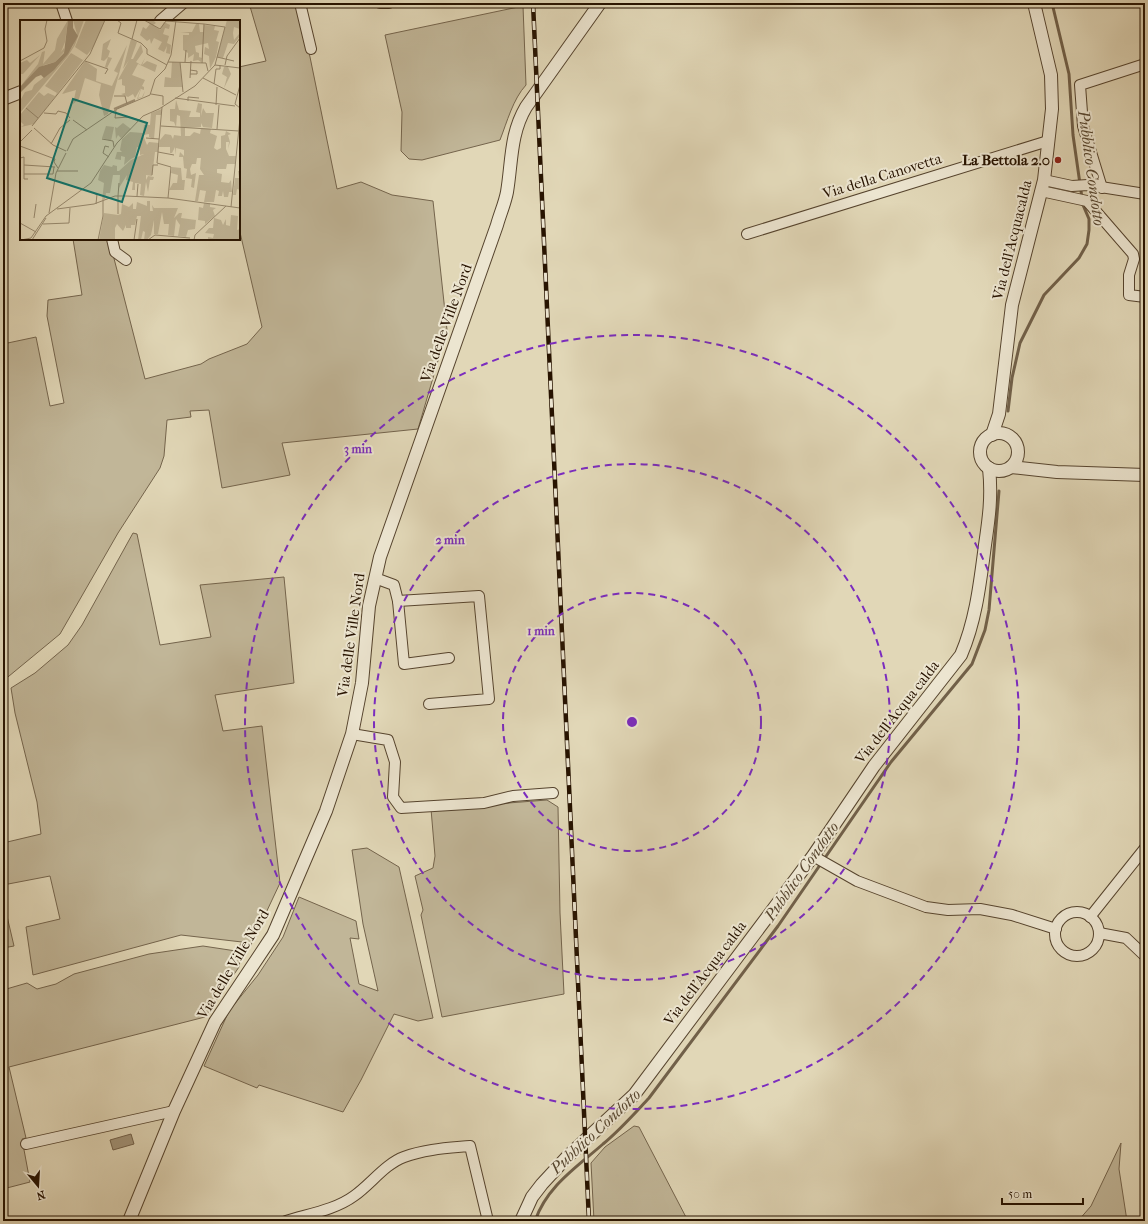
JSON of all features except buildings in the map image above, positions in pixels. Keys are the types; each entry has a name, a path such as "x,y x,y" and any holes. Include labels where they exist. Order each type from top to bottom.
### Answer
{"street":[{"path":"61,3 67,20"},
{"path":"162,20 182,3"},
{"path":"300,3 311,50"},
{"path":"380,3 389,3"},
{"name":"Via delle Ville Nord","path":"130,1221 174,1111 215,1022 273,935 326,811 352,734 362,683 369,606 380,557 507,194 513,138 517,122 600,3"},
{"name":"Via dell'Acquacalda","path":"992,434 999,414 1012,305 1042,185 1052,109 1051,74 1034,3"},
{"path":"1102,188 1083,126 1080,85 1145,64"},
{"path":"3,99 20,92"},
{"name":"Via della Canovetta","path":"747,234 1048,141"},
{"path":"1042,185 1088,185 1145,194"},
{"path":"1042,185 1082,200 1133,254 1134,259 1129,275 1129,295 1145,297"},
{"path":"112,240 115,252 126,260"},
{"path":"999,414 1009,436 1016,443 1018,452 1015,463 1009,468"},
{"path":"1009,436 1004,434 992,434 983,442 980,449 982,459 989,468 995,471 1009,468 1037,469 1057,472 1145,475"},
{"path":"1018,452 1037,469"},
{"name":"Via dell'Acqua calda","path":"522,1221 532,1197 542,1184 567,1157 634,1095 816,858 874,766 961,655 970,635 980,587 992,492 989,468"},
{"name":"Via dell'Acqua calda","path":"992,492 1009,468"},
{"path":"375,578 394,585 398,601 404,664 449,658"},
{"path":"398,601 479,596 489,699 429,704"},
{"path":"352,734 388,740 395,762 393,798 401,808 484,803 514,796 553,793"},
{"path":"1090,917 1145,848"},
{"path":"816,858 857,881 926,907 948,910 980,909 1012,915 1056,929"},
{"path":"1077,912 1090,917 1095,921 1099,934 1098,941 1089,953 1082,956 1074,956 1061,949 1055,936 1056,929 1064,917 1077,912"},
{"path":"1099,934 1126,938 1145,956"},
{"path":"26,1144 174,1111"},
{"path":"286,1221 343,1203 354,1196 396,1161 405,1156 426,1151 470,1146 488,1221"}],"shaded area":[{"path":"249,3 297,3 310,57 337,189 361,182 392,195 433,201 447,330 418,429 282,443 290,475 222,488 209,410 190,411 191,417 167,420 164,456 160,468 118,533 60,634 3,681 3,344 36,337 50,406 64,403 47,316 48,300 82,295 73,240 109,240 145,379 201,364 209,359 247,344 262,327 240,232 240,67 266,61"},
{"path":"523,6 526,85 517,97 500,140 422,160 409,159 401,151 402,112 385,35"},
{"path":"133,533 137,534 160,645 211,637 200,585 284,577 294,683 215,695 223,731 262,726 280,883 249,949 241,954 239,967 205,1017 9,1067 26,1138 22,1139 30,1182 3,1189 3,990 27,983 37,989 56,984 74,974 149,954 203,946 236,951 242,942 181,935 33,975 26,927 60,919 50,876 3,885 3,843 41,834 37,802 15,713 11,688 35,673 68,645 82,625"},
{"path":"547,800 558,807 560,913 564,994 442,1017 421,915 423,910 415,876 433,868 435,856 431,809"},
{"path":"367,848 399,867 433,1018 418,1021 394,1014 343,1112 259,1085 257,1088 204,1066 229,1011 258,975 283,937 299,897 356,921 359,939 350,938 359,984 378,991 363,924 352,850"},
{"path":"3,899 14,946 3,948"},
{"path":"634,1126 639,1127 688,1221 594,1221 591,1163 605,1147"},
{"path":"131,1134 134,1144 113,1150 110,1140"},
{"path":"1121,1143 1119,1169 1127,1221 1078,1221 1091,1206"}],"waterway":[{"name":"Pubblico Condotto","path":"1008,411 1012,378 1020,343 1044,295 1079,258 1087,244 1089,230 1089,219 1083,205 1073,135 1069,74 1052,3"},
{"name":"Pubblico Condotto","path":"535,1221 547,1197 555,1187 573,1169 627,1122 649,1098 778,926 891,762 972,664 985,630 989,610 999,491"}],"railway":[{"path":"533,3 589,1221"}],"place":[{"name":"La Bettola 2.0","path":"1058,160"}]}
